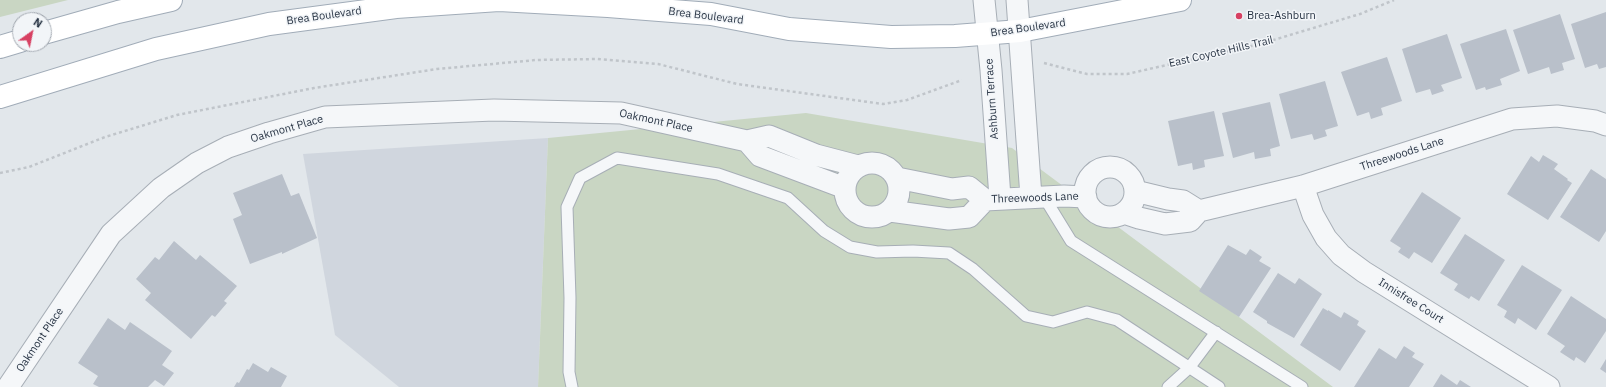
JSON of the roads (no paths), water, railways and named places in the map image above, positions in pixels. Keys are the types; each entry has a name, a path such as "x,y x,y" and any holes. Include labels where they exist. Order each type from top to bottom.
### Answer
{"main road":[{"path":"52,32 118,12 171,0"},
{"name":"Brea Boulevard","path":"0,97 156,49 269,24 396,7 499,0 608,6 711,14 789,29 891,37 955,36 1020,31 1180,0"},
{"path":"0,47 12,43"}],"street":[{"name":"Ashburn Terrace","path":"984,0 988,34 992,199"},
{"path":"1017,0 1038,197"},
{"name":"Oakmont Place","path":"8,387 111,234 161,188 197,163 228,147 325,117 502,110 621,113 747,141 769,136 816,155 858,166"},
{"name":"Threewoods Lane","path":"1124,213 1165,224 1190,221 1199,211 1303,186 1512,119 1557,116 1595,121 1606,125"},
{"path":"747,141 760,156 845,188"},
{"path":"867,163 880,164 892,171 897,178 899,196 896,204 890,211 882,216 864,216 856,212 850,206 846,197 845,188 847,180 858,166 867,163"},
{"path":"1106,168 1114,168 1126,173 1133,183 1135,191 1134,200 1131,207 1116,217 1100,215 1092,209 1086,197 1086,189 1092,175 1099,170 1106,168"},
{"path":"890,211 949,219 968,217 992,199 969,187 952,189 897,178"},
{"name":"Innisfree Court","path":"1303,186 1313,215 1319,226 1326,238 1341,255 1364,272 1549,387"},
{"path":"1135,191 1183,201 1199,211"},
{"name":"Threewoods Lane","path":"992,199 1064,196 1086,197"}],"lane":[{"path":"572,387 569,372 570,298 567,207 580,178 618,158 718,174 788,198 824,231 850,247 877,252 913,250 949,253 973,269 1026,316 1053,322 1088,312 1118,320 1219,387"},
{"path":"1038,197 1071,241 1302,387"},
{"path":"1168,387 1189,368 1216,332"}],"place":[{"name":"Brea-Ashburn","path":"1239,16"}]}
